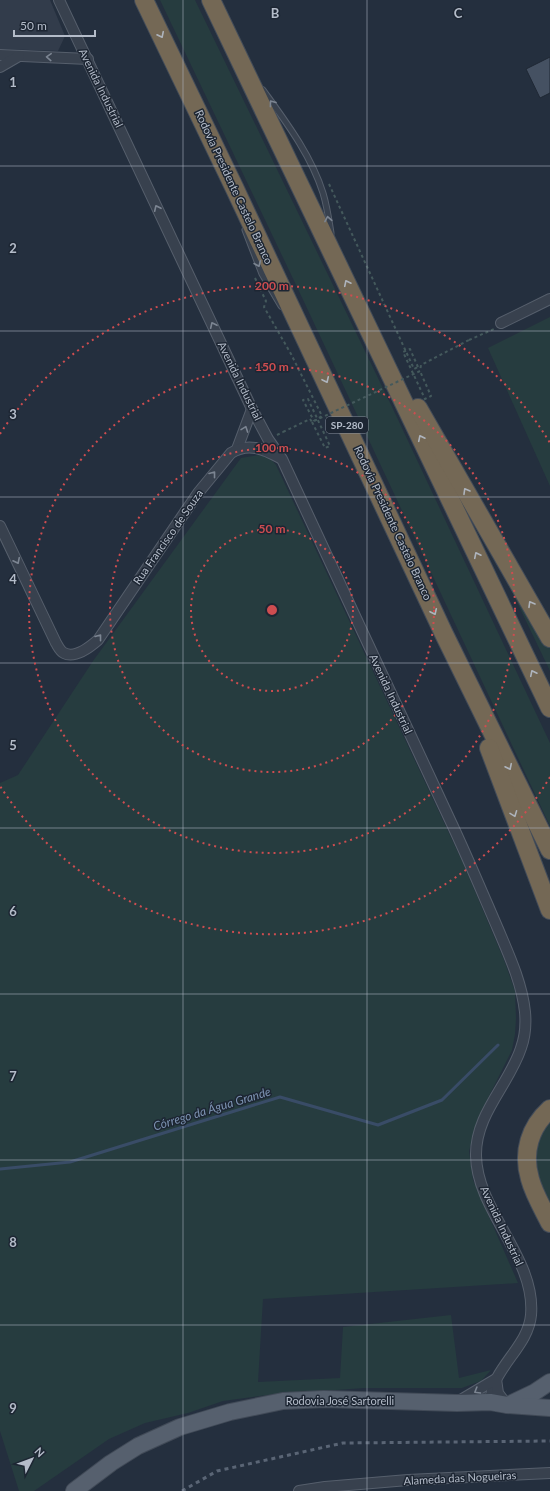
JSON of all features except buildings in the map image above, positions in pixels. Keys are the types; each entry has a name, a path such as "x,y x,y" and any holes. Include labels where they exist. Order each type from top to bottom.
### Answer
{"highway":[{"name":"Rodovia Presidente Castelo Branco","path":"144,0 234,186 444,634 550,850"},
{"path":"211,0 550,708"},
{"path":"361,312 435,435 550,638"},
{"path":"444,634 550,910"},
{"path":"550,1109 542,1116 534,1127 527,1157 530,1179 550,1223"},
{"path":"529,1146 545,1121 550,1117"}],"main road":[{"path":"507,1405 535,1392 550,1382"},
{"name":"Rodovia José Sartorelli","path":"74,1491 111,1463 138,1446 180,1427 230,1412 283,1401 324,1399 457,1403 490,1402 507,1405 550,1408"}],"street":[{"name":"Avenida Industrial","path":"60,0 252,409 268,439 282,459 469,862 510,958 522,992 525,1014 521,1048 479,1129 476,1142 476,1163 484,1191 519,1262 528,1284 531,1300 531,1317 528,1329 496,1379 490,1402"},
{"path":"0,55 88,60"},
{"path":"0,67 19,56"},
{"path":"501,323 550,299"},
{"path":"237,449 252,409"},
{"path":"237,449 244,447 258,448 282,459"},
{"name":"Rua Francisco de Souza","path":"0,526 61,651 66,654 82,652 98,640 198,493 223,461 237,449"},
{"path":"457,1403 496,1379 498,1393 507,1405"},
{"name":"Alameda das Nogueiras","path":"299,1491 325,1487 360,1487 408,1480 550,1474"}],"lane":[{"path":"234,186 241,216"},
{"path":"243,223 262,274 284,311"},
{"path":"291,322 317,362"}],"path":[{"path":"327,180 414,369 418,367 410,349 403,352 425,399 431,396 420,371 421,365 469,340 492,331 501,323"},
{"path":"262,274 254,278 266,301 264,307 291,354 322,416 313,422"},
{"path":"313,422 420,371"},
{"path":"283,432 310,419 313,422 325,448 330,446 308,399 303,400 313,422"}],"shaded area":[{"path":"0,0 50,0 65,36 58,51 0,49"}],"green space":[{"path":"160,0 195,0 393,409 550,743 550,826 298,289"},
{"path":"550,317 550,486 488,348"},
{"path":"259,455 270,458 276,465 463,863 504,960 515,991 516,1018 512,1050 478,1118 469,1151 473,1180 518,1283 263,1299 258,1382 340,1378 343,1327 451,1315 459,1378 491,1370 481,1381 462,1388 364,1388 268,1395 223,1401 188,1413 145,1423 109,1439 34,1491 19,1491 0,1431 0,783 18,775 93,661 241,458"},
{"path":"490,546 550,646 550,671"},
{"path":"550,1121 550,1213 536,1183 533,1163 535,1148"}],"waterway":[{"name":"Córrego da Água Grande","path":"0,1169 70,1162 280,1097 378,1125 442,1100 498,1045"}],"railway":[{"path":"182,1491 217,1471 343,1443 550,1441"}]}
